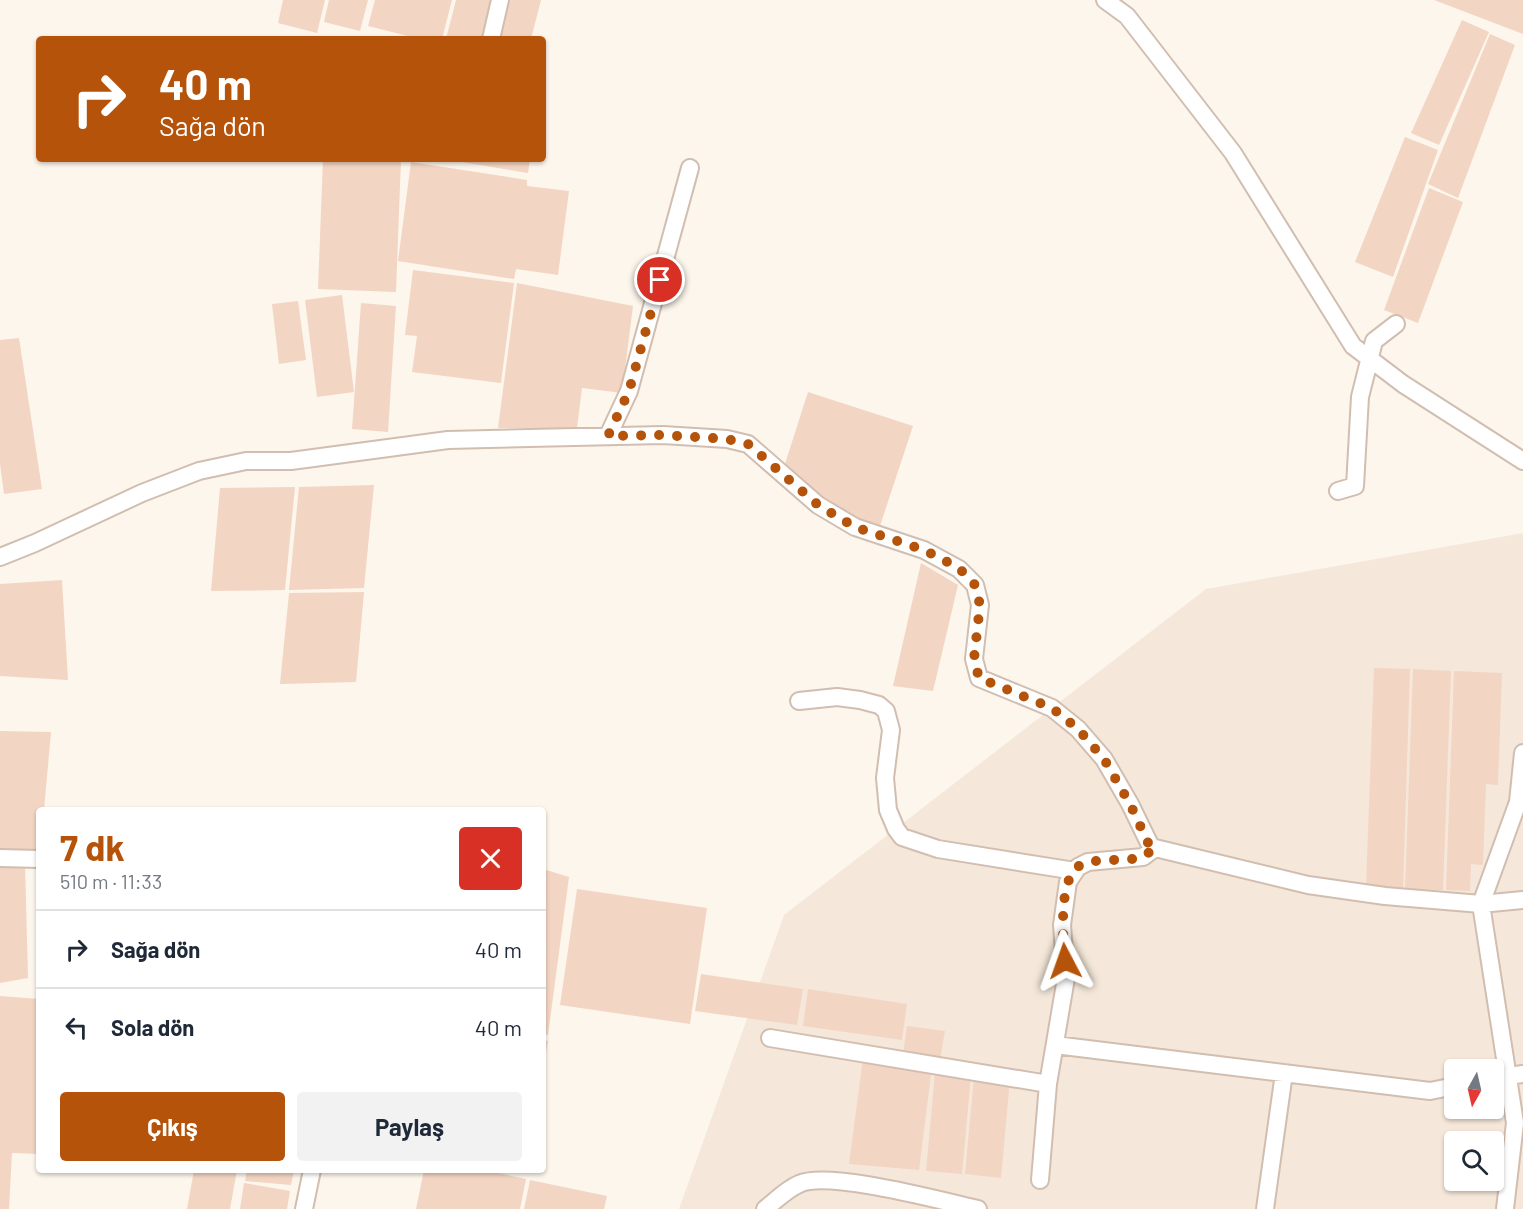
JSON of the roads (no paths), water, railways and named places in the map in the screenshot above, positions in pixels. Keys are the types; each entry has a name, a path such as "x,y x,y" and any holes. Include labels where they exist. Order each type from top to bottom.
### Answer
{"street":[{"path":"492,36 500,0"},
{"path":"1105,0 1127,16 1233,153 1353,346 1403,384 1523,461"},
{"path":"608,436 629,391 690,168"},
{"path":"1338,491 1355,486 1360,397 1374,341 1396,324"},
{"path":"0,557 142,493 199,471 246,461 291,461 448,440 663,435 727,439 748,444 818,505 855,527 924,550 959,568 975,585 980,605 974,659 979,678 1052,708 1078,729 1104,759 1130,804 1150,847 1308,885 1385,896 1481,904 1523,900"},
{"path":"799,701 837,697 879,705 886,711 891,730 885,778 888,810 902,837 938,849 1075,871"},
{"path":"1505,1209 1515,1123 1481,904 1518,802 1523,753"},
{"path":"1040,1180 1048,1084 1066,978 1062,925 1068,882 1078,867 1088,862 1143,857 1155,848"},
{"path":"0,858 36,860"},
{"path":"770,1038 1048,1084"},
{"path":"1055,1045 1430,1091 1444,1088"},
{"path":"1265,1209 1284,1073"},
{"path":"304,1209 311,1173"},
{"path":"765,1209 798,1184 823,1179 978,1209"}]}
